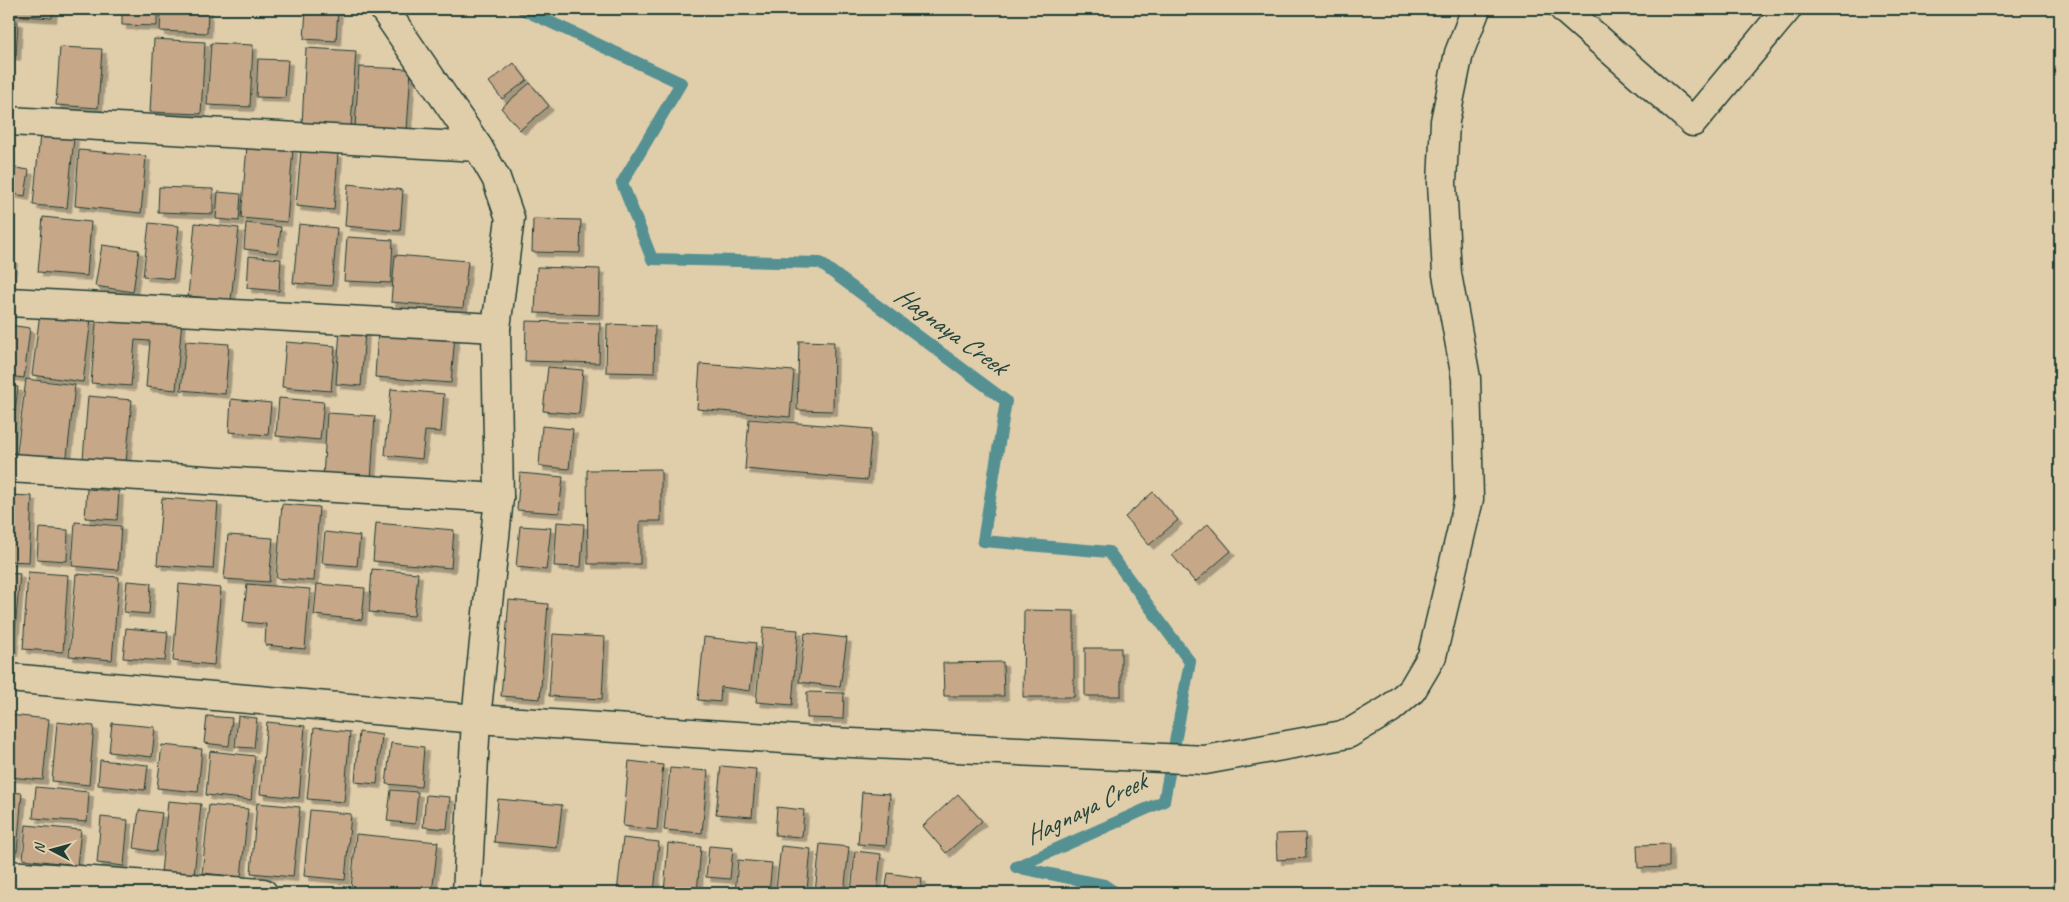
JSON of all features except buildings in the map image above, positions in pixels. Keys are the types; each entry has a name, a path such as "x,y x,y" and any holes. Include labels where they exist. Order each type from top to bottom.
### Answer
{"street":[{"path":"384,9 478,147 496,178 510,218 496,328 499,498 476,719 467,893"},
{"path":"9,678 476,719 831,742 1205,760 1348,734 1390,709 1412,690 1432,656 1469,499 1466,378 1447,274 1442,183 1445,121 1459,53 1476,9"},
{"path":"1564,9 1693,122 1787,9"},
{"path":"9,121 478,147"},
{"path":"9,302 496,328"},
{"path":"9,468 499,498"},
{"path":"9,875 264,893"}],"waterway":[{"name":"Hagnaya Creek","path":"522,9 681,83 622,183 652,259 820,263 1006,401 983,541 1109,552 1190,662 1164,801 1016,867 1104,885 1116,893"}]}
